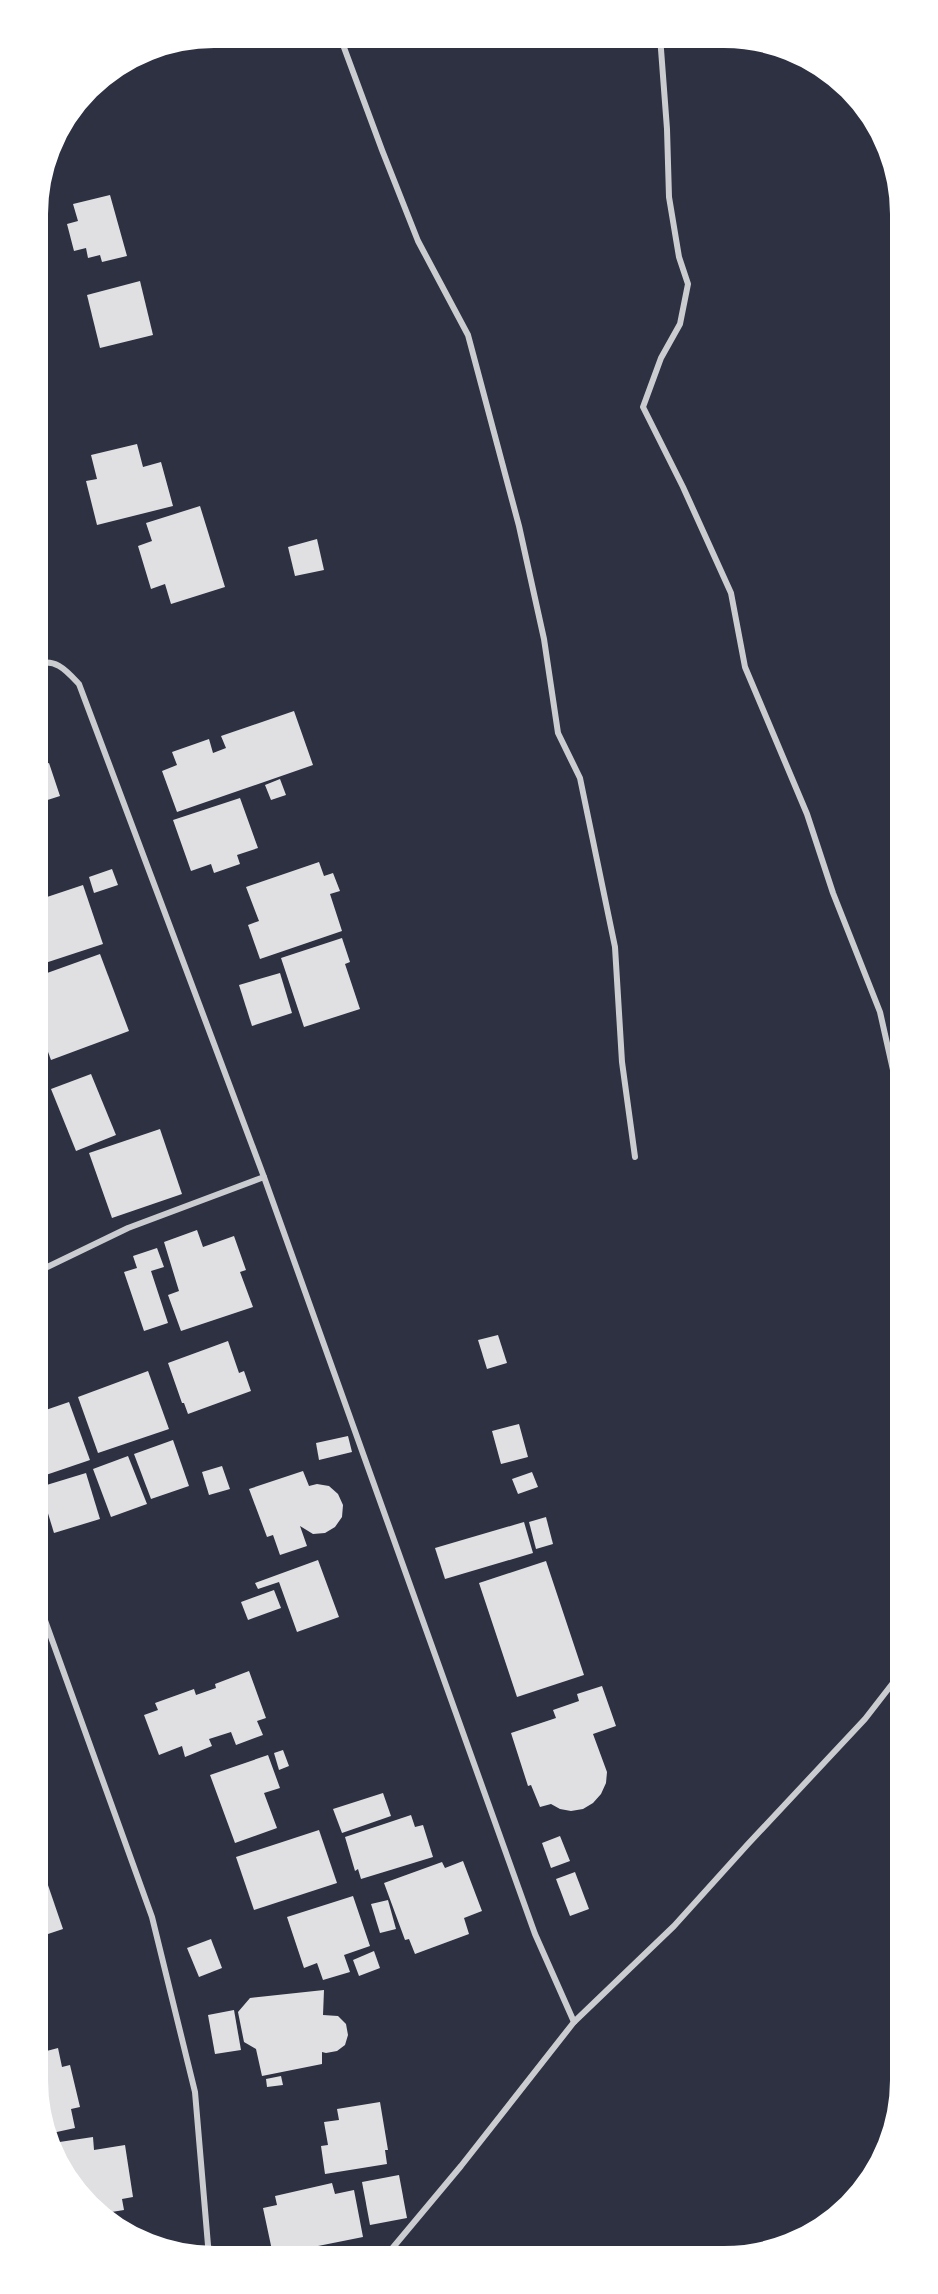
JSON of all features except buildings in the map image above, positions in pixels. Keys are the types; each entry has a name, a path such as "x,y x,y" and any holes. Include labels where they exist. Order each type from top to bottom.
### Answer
{"street":[{"path":"343,44 381,150 418,241 468,335 519,526 544,639 558,733 580,778 615,947 622,1062 635,1157"},
{"path":"661,44 669,197 679,257 688,284 680,324 661,358 643,406 731,593 745,667 807,814 833,892 880,1012 894,1074"},
{"path":"44,662 53,662 66,670 79,684 264,1177 535,1934 574,2022"},
{"path":"44,1269 128,1228 264,1177"},
{"path":"44,1618 152,1917 195,2092 208,2250"},
{"path":"391,2250 461,2166 574,2022 674,1926 865,1719 894,1682"}]}
